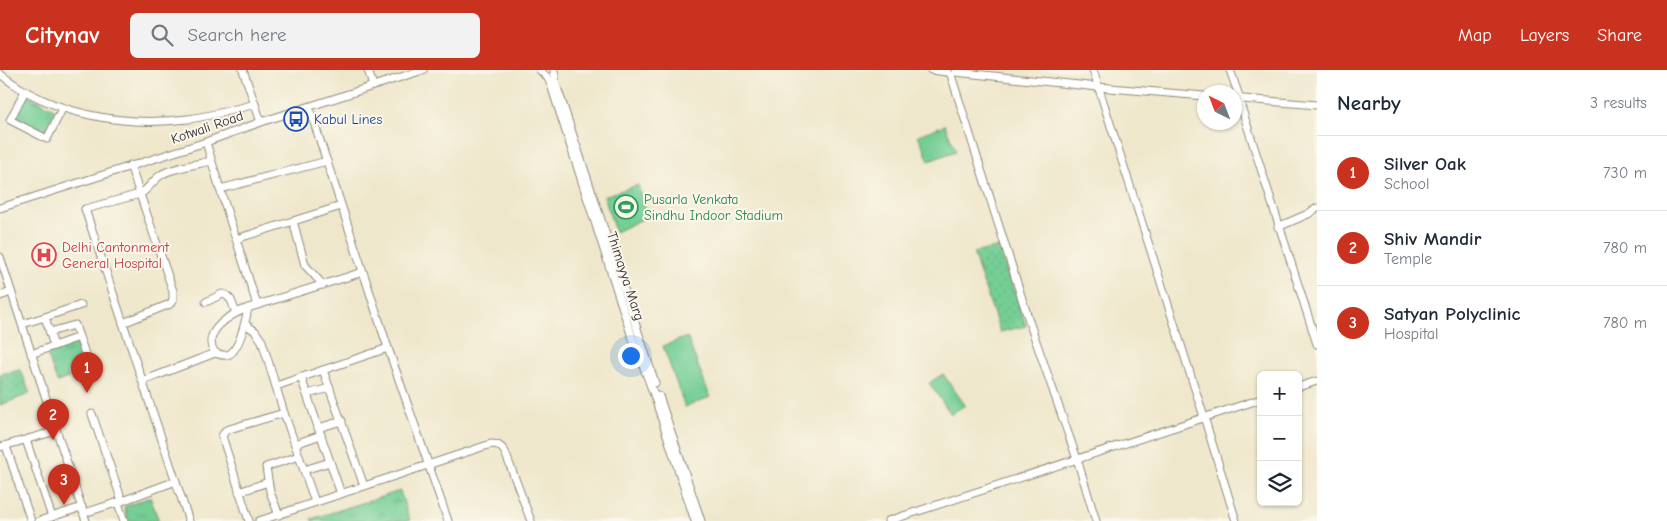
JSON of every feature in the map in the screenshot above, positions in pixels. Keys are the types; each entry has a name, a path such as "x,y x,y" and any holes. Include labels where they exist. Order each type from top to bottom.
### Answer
{"street":[{"path":"243,70 261,122"},
{"path":"368,70 373,86"},
{"name":"Kotwali Road","path":"0,208 423,70"},
{"name":"Thimayya Marg","path":"540,70 548,78 551,85 634,333 701,521"},
{"name":"Thimayya Marg","path":"554,70 556,84 695,521"},
{"path":"931,70 1197,95"},
{"path":"1093,70 1236,521"},
{"path":"1230,70 1235,85"},
{"path":"951,72 1029,320 1077,459 1096,521"},
{"path":"0,74 25,91 62,108 97,117 152,122 224,113 255,104"},
{"path":"25,91 10,120 47,139 62,108"},
{"path":"1242,99 1317,105"},
{"path":"309,107 388,348 448,521"},
{"path":"1242,109 1278,227 1317,344"},
{"path":"206,142 257,305"},
{"path":"189,521 86,209 140,194 148,190 163,173 211,161"},
{"path":"220,189 327,161"},
{"path":"123,323 170,304 174,297 130,165"},
{"path":"236,239 341,206"},
{"path":"1278,227 1317,208"},
{"path":"293,221 305,266 323,285"},
{"path":"0,257 86,521"},
{"path":"248,308 245,324 237,345 230,354 222,356 215,353 210,347 210,341 217,327 236,312 248,308 257,305 323,285 363,272"},
{"path":"0,296 11,292"},
{"path":"206,302 222,294 226,295 231,300 236,312"},
{"path":"22,324 81,305"},
{"path":"45,317 54,346"},
{"path":"245,324 255,331 262,341 284,413 315,502"},
{"path":"50,332 74,325 90,367 76,372"},
{"path":"31,354 79,337"},
{"path":"276,386 388,348"},
{"path":"143,381 215,353"},
{"path":"323,370 364,486"},
{"path":"301,377 341,494"},
{"path":"1302,386 1317,381"},
{"path":"307,394 330,388"},
{"path":"888,521 1257,400"},
{"path":"249,521 222,433 226,430 284,413"},
{"path":"92,414 120,502 124,521"},
{"path":"318,428 342,421"},
{"path":"31,521 3,446 56,431"},
{"path":"295,444 321,435"},
{"path":"26,440 52,517"},
{"path":"259,521 281,517 315,502 428,464 491,444 497,444 505,452 531,521"},
{"path":"281,517 272,499 266,468 267,466 299,456"},
{"path":"304,470 330,462"},
{"path":"39,521 120,502 176,481"},
{"path":"239,492 268,482"}],"green space":[{"path":"27,95 56,110 44,133 15,118"},
{"path":"945,125 956,151 929,161 918,135"},
{"name":"Pusarla Venkata Sindhu Indoor Stadium","path":"638,185 647,217 615,232 604,196"},
{"path":"999,247 1026,326 1000,332 973,253"},
{"path":"687,337 710,397 685,407 663,346"},
{"path":"78,339 84,359 72,363 73,369 67,372 69,378 57,382 46,351"},
{"path":"21,370 30,394 0,405 0,374"},
{"path":"943,374 965,405 951,414 929,383"},
{"path":"400,491 410,521 312,521 311,519"},
{"path":"150,497 159,521 128,521 124,507"}],"place":[{"name":"Kabul Lines","path":"296,119"},
{"name":"Pusarla Venkata Sindhu Indoor Stadium","path":"626,207"},
{"name":"Delhi Cantonment General Hospital","path":"44,255"},
{"name":"Silver Oak","path":"87,393"},
{"name":"Shiv Mandir","path":"53,440"},
{"name":"Satyan Polyclinic","path":"64,505"}]}
